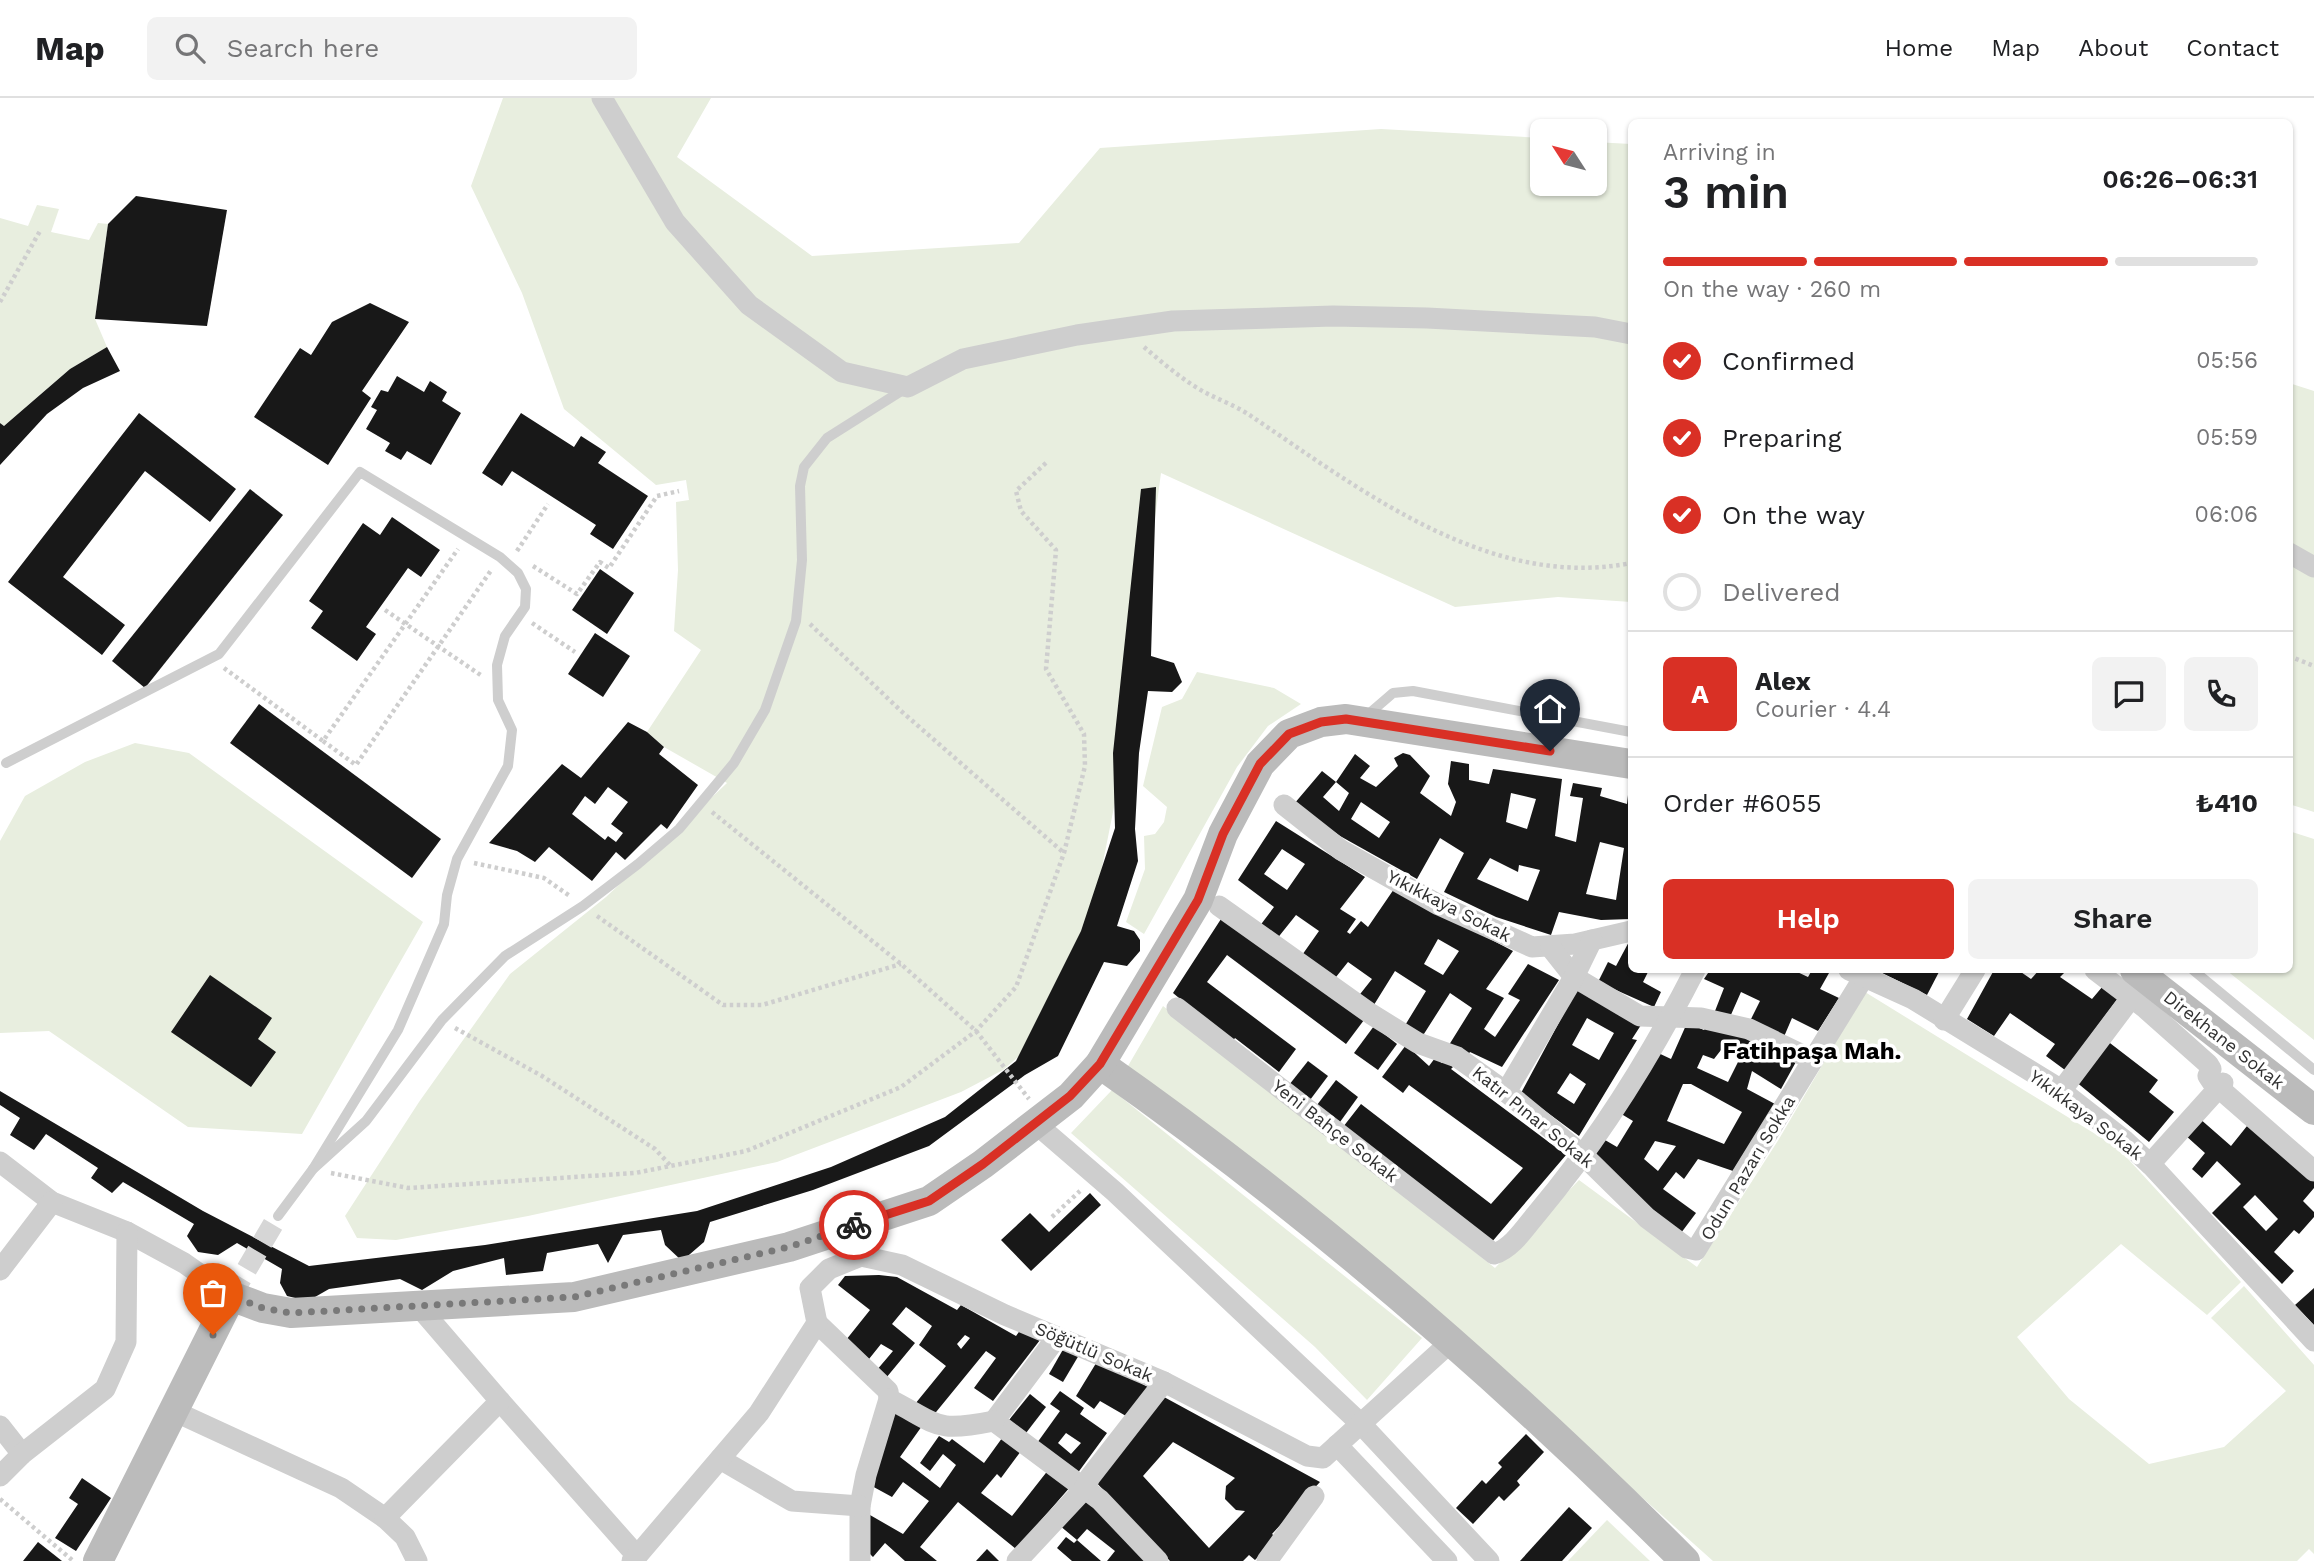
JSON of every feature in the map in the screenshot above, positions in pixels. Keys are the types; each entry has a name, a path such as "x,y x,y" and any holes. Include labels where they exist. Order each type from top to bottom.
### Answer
{"street":[{"path":"602,98 675,222 749,305 842,372 908,387 963,359 1122,328 1173,321 1333,316 1595,327 1628,333"},
{"path":"2293,556 2314,567"},
{"path":"0,1162 52,1202 127,1232 184,1263 231,1296 263,1308 291,1313 420,1308 574,1297 789,1247 929,1201 1035,1115 1070,1096 1100,1064 1198,900 1223,834 1260,764 1289,734 1321,722 1346,719 1628,764"},
{"name":"Yıkıkkaya Sokak","path":"1284,805 1341,850 1439,905 1532,947 1551,948 1628,932"},
{"name":"Katır Pınar Sokak","path":"1219,906 1371,1014 1418,1043 1457,1057 1506,1092 1584,1156 1647,1218 1686,1248 1696,1250"},
{"path":"1506,1092 1574,977 1592,940"},
{"path":"1551,948 1574,977 1640,1016 1701,1018 1749,1029 1813,1060"},
{"path":"1584,1156 1693,973"},
{"name":"Yıkıkkaya Sokak","path":"1857,973 1913,999 2061,1091 2150,1164 2314,1341"},
{"name":"Odun Pazarı Sokka","path":"1696,1250 1813,1060 1857,973"},
{"path":"1944,1020 1973,973"},
{"path":"2102,973 2134,986 2208,1065 2211,1069 2208,1076 2314,1171"},
{"path":"2061,1091 2134,986"},
{"name":"Direkhane Sokak","path":"2134,986 2314,1110"},
{"name":"Yeni Bahçe Sokak","path":"1177,1007 1494,1254 1503,1251 1516,1238 1584,1156"},
{"path":"1100,1064 1280,1200 1453,1340 1685,1561"},
{"path":"2150,1164 2220,1085"},
{"path":"1035,1115 1096,1176 1361,1424 1489,1561"},
{"path":"0,1270 52,1202"},
{"path":"0,1476 22,1454 105,1389 126,1342 127,1232"},
{"name":"Söğütlü Sokak","path":"817,1323 810,1288 829,1269 861,1256 902,1265 1058,1337 1164,1382 1307,1456 1330,1452"},
{"path":"98,1561 176,1412 231,1296"},
{"path":"420,1308 634,1558 760,1413 817,1323 888,1391 889,1399 866,1475 860,1506 860,1561"},
{"path":"994,1421 1058,1337"},
{"path":"1447,1561 1330,1452 1453,1340"},
{"path":"1017,1561 1085,1488 1090,1477 1164,1382"},
{"path":"889,1399 929,1423 945,1428 994,1421 1085,1488 1158,1561"},
{"path":"385,1518 500,1401"},
{"path":"176,1412 341,1488 385,1518 405,1536 417,1561"},
{"path":"0,1426 22,1454"},
{"path":"720,1459 792,1501 860,1506"},
{"path":"1267,1561 1314,1496"}],"lane":[{"path":"313,1169 366,1121 442,1020 505,956 583,906 679,829 734,763 765,710 797,611 802,560 800,486 803,467 827,438 908,387"},
{"path":"6,763 219,654 360,472 500,557 518,573 526,589 525,607 505,636 497,665 498,700 512,730 508,766 457,859 447,895 444,924 398,1030 313,1169 278,1216"},
{"path":"1361,721 1393,693 1413,691 1628,731"},
{"path":"2197,973 2314,1070"}],"path":[{"path":"0,302 40,231"},
{"path":"1122,328 1162,362 1206,393 1249,414 1286,442 1421,522 1496,556 1549,568 1605,568 1628,564"},
{"path":"313,1169 408,1188 635,1173 746,1151 901,1087 976,1031 1016,987 1064,853 1085,766 1084,734 1046,669 1056,550 1021,511 1016,491 1048,461"},
{"path":"548,504 515,554 577,594 600,562 609,568 657,496 679,491"},
{"path":"323,741 467,537"},
{"path":"219,654 226,671 356,765 500,557"},
{"path":"385,610 498,686"},
{"path":"797,611 901,711 1064,853"},
{"path":"520,615 575,652"},
{"path":"2293,658 2314,666"},
{"path":"701,803 901,964 976,1031 1035,1115"},
{"path":"457,859 544,878 723,1005 762,1005 901,964"},
{"path":"442,1020 542,1076 655,1149 671,1166"},
{"path":"1052,1217 1096,1176"},
{"path":"0,1499 73,1561"}],"green space":[{"path":"503,98 711,98 677,157 812,256 1019,243 1100,148 1381,129 1530,137 1530,196 1607,196 1607,143 1628,144 1628,602 1558,597 1455,607 1161,473 1122,767 1093,912 1039,1039 1003,1070 961,1092 777,1162 528,1216 396,1240 357,1238 345,1216 419,1102 510,974 606,897 727,783 664,747 647,732 701,650 674,631 678,570 676,502 689,500 686,480 656,485 564,409 522,293 471,186"},
{"path":"37,205 59,209 51,232 89,240 98,223 108,224 95,319 107,347 70,369 4,426 0,423 0,218 28,226"},
{"path":"2293,384 2314,391 2314,812 2293,805"},
{"path":"1197,672 1274,688 1301,704 1268,726 1237,767 1144,934 1126,922 1145,869 1144,836 1155,834 1164,822 1167,807 1143,786 1162,707 1182,699"},
{"path":"135,743 189,753 423,922 302,1134 188,1127 49,1031 0,1033 0,841 25,796 85,762"},
{"path":"2293,832 2314,839 2314,1040 2230,973 2293,973"},
{"path":"1865,992 2118,1148 2241,1282 2207,1315 2121,1244 2017,1337 2069,1399 2149,1464 2224,1447 2286,1391 2211,1318 2244,1286 2314,1365 2314,1554 2309,1549 2297,1561 1713,1561 1456,1331 1128,1066 1163,1006 1495,1268 1579,1180 1697,1267 1779,1139"},
{"path":"1112,1090 1422,1338 1367,1400 1315,1347 1071,1133"},
{"path":"1607,1520 1650,1561 1568,1561"}],"building":[{"path":"136,196 227,210 207,326 95,319 108,224"},
{"path":"370,303 409,322 362,391 371,398 328,465 254,417 300,348 311,355 332,322"},
{"path":"107,347 120,371 83,388 47,414 0,465 0,423 4,426 70,369"},
{"path":"397,376 424,392 430,381 447,392 442,401 461,413 431,465 407,451 401,460 385,451 390,443 366,429 377,410 371,407 381,390 388,392"},
{"path":"139,413 236,489 210,522 145,471 63,577 125,625 102,655 8,582"},
{"path":"521,413 574,447 581,436 606,452 598,463 648,496 613,549 590,534 596,525 512,471 502,486 482,473"},
{"path":"1156,487 1151,656 1174,663 1182,682 1172,692 1148,691 1139,753 1135,829 1138,861 1117,926 1134,931 1140,940 1140,951 1127,966 1104,962 1058,1056 1025,1075 929,1146 813,1190 710,1222 704,1242 682,1261 665,1245 661,1230 623,1235 608,1263 598,1244 547,1253 543,1271 506,1275 504,1258 453,1271 422,1290 400,1279 329,1289 308,1301 287,1296 280,1283 282,1269 237,1243 218,1255 198,1252 187,1236 194,1224 123,1182 112,1193 91,1178 98,1168 46,1134 34,1150 10,1135 20,1118 0,1105 0,1091 203,1211 309,1266 485,1245 697,1211 831,1167 945,1117 1016,1061 1081,931 1115,828 1113,753 1141,489"},
{"path":"250,489 283,515 145,688 112,661"},
{"path":"392,517 440,550 421,577 408,568 366,627 376,634 357,661 311,628 323,611 309,601 363,523 380,535"},
{"path":"600,569 634,593 607,634 572,610"},
{"path":"595,633 630,656 603,697 568,674"},
{"path":"259,704 441,839 412,878 230,743"},
{"path":"628,722 647,732 664,747 659,754 698,785 667,829 661,824 625,860 616,852 592,881 549,847 535,862 517,851 489,843 562,764 581,778","holes":["608,787 628,802 611,824 623,833 616,842 608,836 605,840 572,814 585,796 595,804"]},
{"path":"1403,753 1410,755 1430,776 1420,793 1451,816 1456,802 1448,784 1451,761 1469,764 1469,780 1489,784 1493,769 1562,779 1555,836 1576,842 1583,798 1570,796 1573,783 1602,788 1600,796 1627,804 1628,795 1628,919 1601,920 1559,912 1551,935 1496,917 1444,892 1464,853 1440,838 1417,879 1340,836 1294,804 1322,771 1336,782 1355,754 1370,766 1360,778 1376,787 1398,766 1394,758","holes":["1336,782 1349,793 1339,811 1323,797","1511,793 1536,799 1527,829 1506,822","1361,802 1390,822 1379,838 1351,819","1600,842 1624,848 1616,900 1586,894","1490,858 1518,872 1519,865 1540,870 1528,901 1477,879"]},
{"path":"1276,821 1365,877 1340,909 1356,919 1347,932 1350,934 1361,921 1368,927 1394,889 1513,951 1486,989 1504,998 1484,1029 1495,1037 1520,1000 1508,994 1528,964 1559,980 1502,1067 1470,1052 1467,1056 1449,1045 1472,1008 1450,993 1422,1037 1404,1027 1426,991 1395,971 1372,1008 1357,998 1372,979 1348,962 1332,982 1300,958 1319,931 1296,915 1276,940 1259,927 1274,907 1238,880","holes":["1282,849 1305,864 1287,890 1264,874","1438,939 1459,951 1443,975 1424,964"]},
{"path":"1221,919 1364,1020 1346,1044 1227,955 1207,982 1296,1049 1279,1072 1235,1038 1232,1042 1173,993"},
{"path":"1628,944 1628,973 1648,973 1643,982 1661,992 1654,1007 1598,982 1608,962 1616,966"},
{"path":"1708,973 1799,973 1808,977 1810,973 1829,973 1820,989 1839,998 1818,1031 1792,1018 1783,1039 1749,1023 1760,1001 1741,992 1730,1017 1715,1011 1724,988 1704,979"},
{"path":"1882,973 1938,973 1927,995"},
{"path":"1992,973 2022,973 2031,979 2036,973 2064,973 2060,977 2092,999 2103,986 2119,997 2065,1070 2046,1056 2055,1044 2010,1013 1994,1036 1967,1019"},
{"path":"210,975 272,1018 258,1039 276,1052 251,1087 171,1032"},
{"path":"1577,989 1641,1025 1632,1039 1637,1040 1579,1136 1521,1093","holes":["1587,1018 1614,1033 1599,1060 1572,1045","1570,1073 1586,1084 1574,1104 1557,1093"]},
{"path":"1687,1023 1704,1030 1709,1023 1797,1060 1781,1089 1752,1071 1747,1089 1775,1104 1733,1171 1698,1159 1684,1179 1676,1172 1663,1189 1696,1213 1681,1233 1592,1159 1605,1140 1617,1147 1633,1121 1618,1112 1654,1051 1671,1059","holes":["1721,1050 1740,1058 1728,1082 1697,1068 1703,1055 1714,1059","1683,1084 1691,1084 1742,1112 1724,1144 1667,1121","1655,1141 1676,1146 1658,1171 1644,1159"]},
{"path":"1374,1026 1397,1044 1378,1070 1354,1053"},
{"path":"2106,1040 2158,1080 2149,1092 2174,1112 2149,1142 2075,1081"},
{"path":"1406,1045 1429,1066 1435,1058 1442,1063 1444,1060 1453,1067 1451,1069 1566,1155 1491,1243 1343,1127 1361,1104 1491,1204 1523,1168 1409,1085 1403,1093 1382,1077"},
{"path":"1308,1061 1328,1076 1310,1100 1289,1085"},
{"path":"1336,1080 1358,1097 1340,1122 1317,1105"},
{"path":"2199,1118 2231,1146 2251,1121 2314,1177 2314,1188 2303,1201 2314,1212 2314,1217 2299,1234 2294,1230 2274,1252 2294,1271 2282,1284 2212,1213 2241,1184 2217,1161 2202,1178 2192,1169 2205,1153 2185,1135","holes":["2255,1195 2278,1219 2266,1231 2243,1207"]},
{"path":"1090,1193 1101,1205 1031,1271 1001,1240 1030,1213 1049,1232"},
{"path":"845,1276 897,1277 957,1310 961,1305 1016,1336 1021,1329 1040,1340 993,1401 974,1388 996,1358 986,1351 932,1417 915,1404 946,1366 919,1345 932,1326 906,1307 892,1324 915,1343 886,1378 876,1371 893,1351 881,1344 869,1359 846,1340 870,1310 838,1285","holes":["965,1335 970,1338 961,1349 957,1344"]},
{"path":"2314,1288 2314,1325 2295,1305"},
{"path":"1065,1346 1079,1355 1063,1382 1049,1374"},
{"path":"1098,1360 1148,1387 1126,1416 1100,1401 1094,1409 1076,1396"},
{"path":"1060,1391 1084,1408 1080,1414 1107,1433 1077,1474 1037,1443 1060,1411 1050,1404","holes":["1066,1433 1081,1443 1071,1454 1058,1443"]},
{"path":"1030,1394 1046,1407 1026,1433 1009,1420"},
{"path":"1164,1397 1320,1482 1272,1534 1277,1538 1255,1560 1249,1555 1243,1561 1170,1561 1093,1479","holes":["1173,1442 1235,1478 1226,1486 1225,1499 1236,1510 1245,1511 1209,1548 1143,1476"]},
{"path":"894,1407 922,1426 900,1457 940,1488 956,1465 943,1454 930,1471 920,1463 939,1436 949,1442 952,1439 984,1463 1005,1434 1024,1447 1001,1478 997,1474 981,1493 1012,1516 1049,1469 1071,1486 1016,1549 958,1502 920,1547 937,1561 905,1561 885,1543 873,1557 870,1554 870,1515 903,1534 929,1501 903,1482 892,1497 870,1485"},
{"path":"1526,1434 1544,1452 1517,1481 1520,1485 1504,1501 1499,1496 1473,1524 1456,1508 1482,1480 1486,1484 1502,1467 1498,1463"},
{"path":"82,1478 111,1498 76,1551 55,1538 78,1504 69,1498"},
{"path":"1087,1494 1151,1561 1107,1561 1115,1551 1087,1529 1077,1540 1059,1525"},
{"path":"1569,1507 1592,1528 1562,1561 1520,1561"},
{"path":"1066,1537 1074,1543 1077,1540 1101,1561 1072,1561 1057,1548"},
{"path":"38,1542 62,1561 23,1561"},
{"path":"987,1549 999,1561 976,1561"}],"tunnel":[{"path":"231,1296 278,1216"}],"way so far":[{"path":"213,1335 231,1296 263,1308 291,1313 420,1308 574,1297 789,1247 854,1225"}],"district":[{"name":"Fatihpaşa Mah.","path":"1812,1051"}],"route":[{"path":"854,1225 929,1201 983,1164 1070,1096 1100,1064 1198,900 1223,834 1260,764 1289,734 1321,722 1346,719 1550,751"}]}
